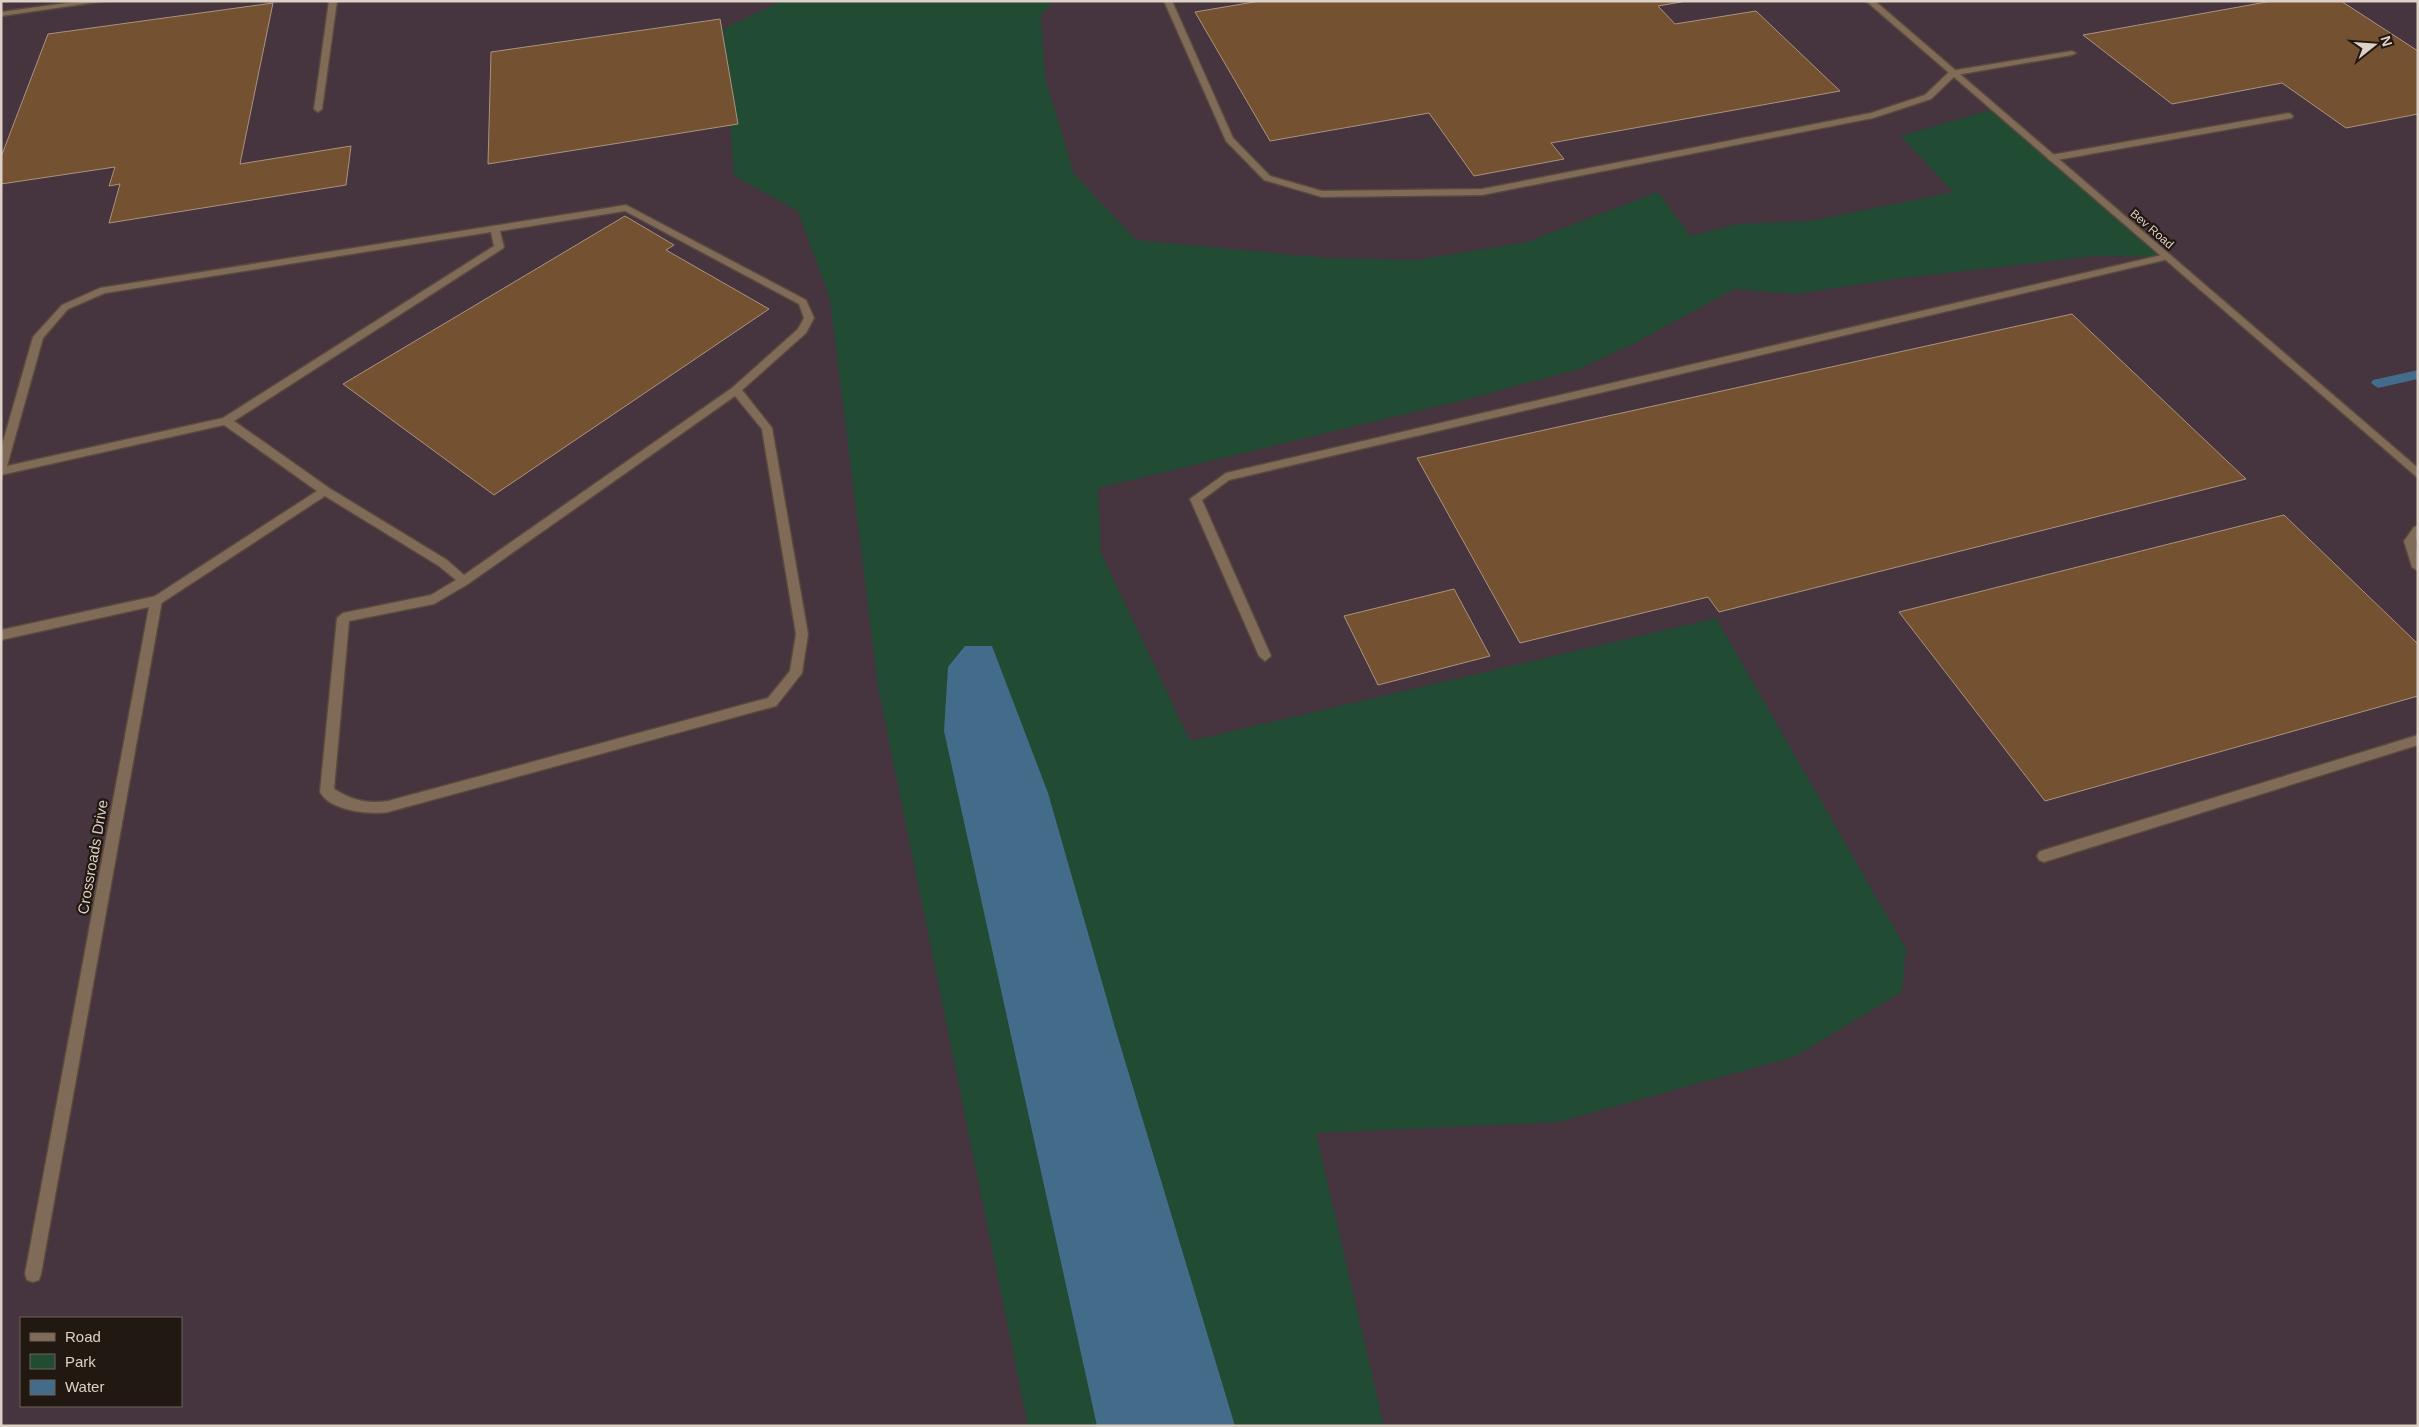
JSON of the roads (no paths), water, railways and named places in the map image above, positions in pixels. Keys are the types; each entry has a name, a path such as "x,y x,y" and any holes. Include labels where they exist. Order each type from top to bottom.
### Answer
{"street":[{"path":"1,14 101,1"},
{"path":"318,109 333,1"},
{"path":"1168,1 1229,139 1267,178 1322,194 1482,192 1621,166 1873,115 1928,97 1953,73 2072,53"},
{"name":"Bev Road","path":"1870,1 2418,474"},
{"path":"2051,158 2289,116"},
{"path":"495,230 499,247 226,420 1,470 38,338 65,307 103,290 626,208 802,302 809,318 802,331 736,390 464,581 434,599 343,618 327,792 345,804 379,809 437,791 772,702 796,673 802,634 767,428 736,390"},
{"path":"1264,656 1196,500 1226,477 2166,257"},
{"path":"226,420 325,491 443,563 464,581"},
{"path":"1,635 156,601 325,491"},
{"path":"2418,530 2410,541 2418,567"},
{"name":"Crossroads Drive","path":"33,1274 156,601"},
{"path":"2044,856 2418,740"}],"water":[{"path":"965,646 992,646 1048,793 1116,1031 1235,1426 1097,1426 944,731 948,667"}],"waterway":[{"path":"2378,383 2418,374"}]}
